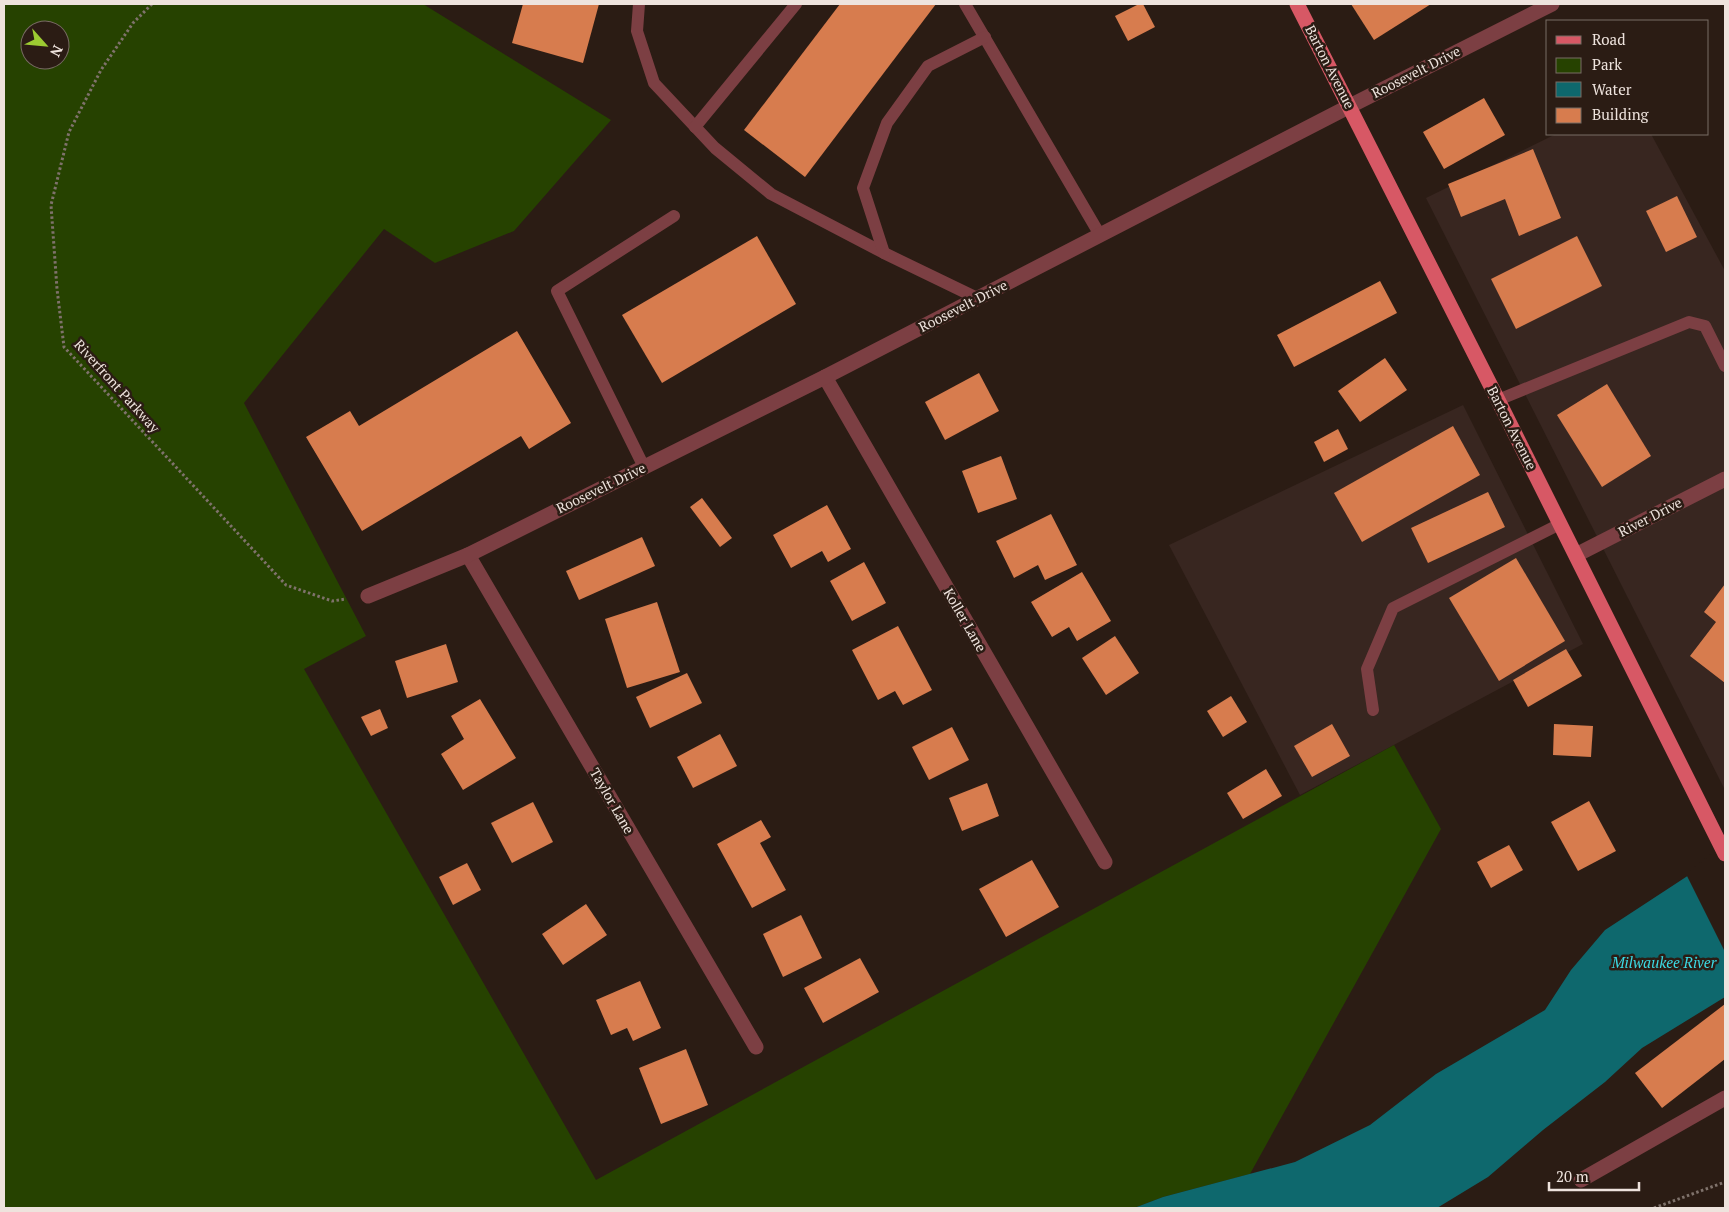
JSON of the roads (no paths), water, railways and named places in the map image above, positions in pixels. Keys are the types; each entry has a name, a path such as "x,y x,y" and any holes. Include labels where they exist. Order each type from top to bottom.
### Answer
{"main road":[{"name":"Barton Avenue","path":"1297,4 1725,854"}],"street":[{"name":"Roosevelt Drive","path":"368,596 468,554 824,377 1552,4"},
{"name":"Koller Lane","path":"824,377 1105,862"},
{"name":"River Drive","path":"1576,555 1725,480"},
{"name":"Taylor Lane","path":"468,554 756,1047"},
{"path":"1581,1180 1725,1098"}],"lane":[{"path":"639,4 637,31 654,83 715,148 771,194 884,253 977,298"},
{"path":"695,127 796,4"},
{"path":"965,4 1100,235"},
{"path":"884,253 863,188 887,123 928,66 984,37"},
{"path":"644,467 558,291 674,216"},
{"path":"1498,400 1689,322 1704,326 1725,366"},
{"path":"1373,710 1367,669 1393,608 1560,524"}],"water":[{"name":"Milwaukee River","path":"1725,845 1725,997 1642,1048 1605,1082 1543,1130 1488,1177 1437,1208 1134,1208 1163,1197 1295,1162 1370,1125 1436,1074 1545,1010 1571,970 1605,930 1689,875"}]}
